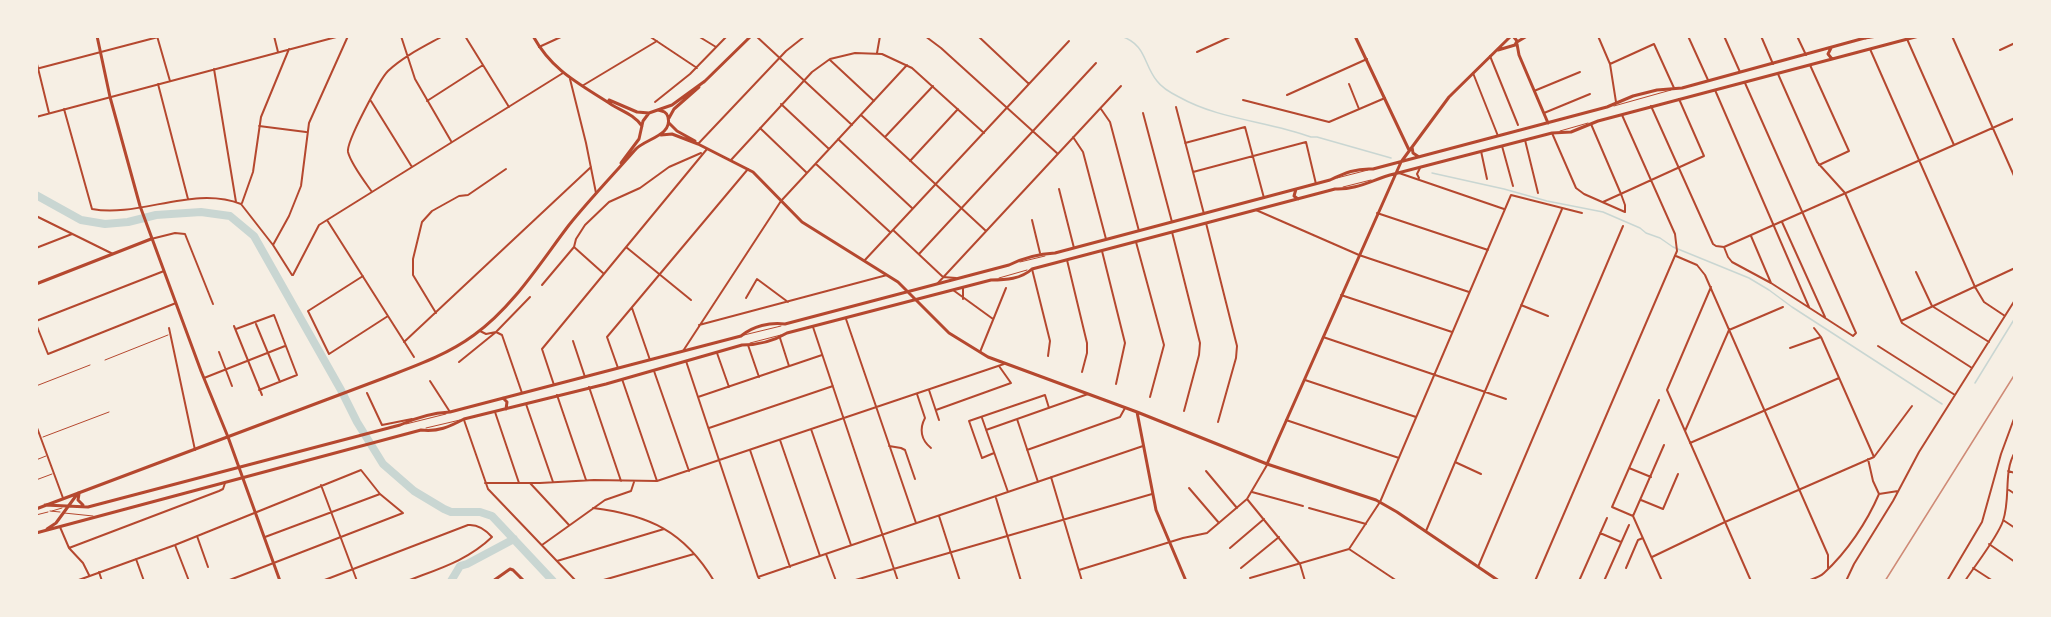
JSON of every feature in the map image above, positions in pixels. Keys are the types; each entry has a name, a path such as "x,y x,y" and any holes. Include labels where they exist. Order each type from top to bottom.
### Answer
{"main road":[{"path":"97,36 110,97 142,212 240,467 280,581"},
{"path":"532,36 539,47 570,79 633,116 646,135 655,137"},
{"path":"661,135 674,109 753,36"},
{"path":"1355,36 1410,149 1419,157"},
{"path":"1267,464 1401,162 1449,97 1507,40 1513,36 1522,36"},
{"path":"1513,36 1548,123"},
{"path":"1496,51 1511,46 1527,36"},
{"path":"45,505 88,507 179,484 400,425 433,413 450,412 741,336 754,328 772,323 785,324 908,292 1009,265 1022,258 1040,253 1055,253 1316,184 1342,173 1401,162 1607,107 1649,92 1682,88 1872,36"},
{"path":"36,533 421,430 433,431 450,427 464,419 622,379 742,345 755,345 780,338 787,333 963,287 992,280 1017,278 1032,269 1335,189 1351,189 1396,173 1552,133 1571,132 1598,121 1651,106 1919,36"},
{"path":"1507,40 1519,55"},
{"path":"1831,48 1828,54 1832,59"},
{"path":"1759,67 1765,71 1762,77"},
{"path":"604,99 637,112 649,113 672,105 705,81"},
{"path":"658,110 666,113 668,121 677,131 748,169 763,180 781,201 809,227 887,275 908,292 949,333 980,352 1004,364 1137,412 1267,464 1380,502 1499,581"},
{"path":"36,509 439,356 480,331 506,304 618,167 639,139 649,113"},
{"path":"618,167 638,146 661,135 672,134 699,144"},
{"path":"1437,152 1443,156 1440,162"},
{"path":"1379,178 1386,181 1389,186"},
{"path":"1296,189 1294,196 1298,199"},
{"path":"1130,233 1128,239 1134,242"},
{"path":"1116,237 1120,241 1118,246"},
{"path":"36,284 152,239"},
{"path":"970,275 973,278 972,285"},
{"path":"837,310 835,315 838,320"},
{"path":"730,338 734,343 733,348"},
{"path":"516,395 513,400 519,405"},
{"path":"503,398 507,402 506,409"},
{"path":"1137,412 1158,516 1186,581"},
{"path":"301,462 304,450"},
{"path":"187,493 190,481"},
{"path":"176,496 179,484"},
{"path":"44,531 56,523 80,492"},
{"path":"80,492 79,503 88,507"},
{"path":"493,581 506,571 513,570 524,581"}],"street":[{"path":"37,69 162,36"},
{"path":"274,36 278,52"},
{"path":"36,117 340,36"},
{"path":"273,245 289,216 301,186 306,132 348,36"},
{"path":"401,36 406,57 427,101 452,142"},
{"path":"372,192 348,150 350,141 387,72 406,57 443,36"},
{"path":"465,36 509,107"},
{"path":"539,47 563,36"},
{"path":"649,36 697,68"},
{"path":"698,36 716,47"},
{"path":"655,102 697,68 727,36"},
{"path":"753,36 852,125"},
{"path":"699,144 779,58 805,36"},
{"path":"877,53 880,36"},
{"path":"925,36 1058,154"},
{"path":"978,36 1029,84"},
{"path":"1197,52 1232,36"},
{"path":"1598,36 1610,64 1616,103"},
{"path":"1688,36 1708,81"},
{"path":"1724,36 1740,72"},
{"path":"1761,36 1773,64"},
{"path":"1797,36 1806,55"},
{"path":"1952,36 2014,176"},
{"path":"157,37 170,81"},
{"path":"1907,39 1954,145"},
{"path":"582,87 657,42"},
{"path":"863,261 1069,42"},
{"path":"2000,50 2015,43"},
{"path":"1610,64 1654,44 1674,88"},
{"path":"241,204 253,172 260,126 267,101 278,81 289,49"},
{"path":"1870,49 1975,287 1984,302 2005,316"},
{"path":"731,160 803,80 830,59 855,53 877,53 908,65 984,133"},
{"path":"1490,56 1518,124"},
{"path":"830,59 874,101"},
{"path":"1287,95 1367,59"},
{"path":"36,60 49,113"},
{"path":"919,254 1096,63"},
{"path":"427,101 483,65"},
{"path":"683,351 781,201 908,65"},
{"path":"1810,65 1849,151 1819,165"},
{"path":"213,69 236,202"},
{"path":"1534,91 1580,72"},
{"path":"64,109 92,209 102,211 188,200 209,199 236,202 241,204 293,275 315,230 327,220 563,73"},
{"path":"1473,73 1498,136"},
{"path":"1778,73 1819,165 1845,194 1901,321 1905,326 1972,368"},
{"path":"570,79 596,194"},
{"path":"1725,247 1732,262 1771,283 1851,336 1856,333 1744,82"},
{"path":"158,84 188,200"},
{"path":"1349,84 1359,109"},
{"path":"885,137 933,86"},
{"path":"937,284 1121,86"},
{"path":"1715,90 1810,309"},
{"path":"1544,113 1590,94"},
{"path":"1243,100 1326,122 1385,98"},
{"path":"1603,202 1704,156 1679,99"},
{"path":"370,100 412,167"},
{"path":"781,104 829,149"},
{"path":"1651,106 1713,244 1725,247 2015,118"},
{"path":"1176,107 1204,214"},
{"path":"1100,108 1110,122 1139,231"},
{"path":"910,161 958,109"},
{"path":"1143,113 1172,222"},
{"path":"1535,581 1677,251 1675,234 1622,114"},
{"path":"861,115 986,231"},
{"path":"1552,133 1576,188 1584,194 1625,212 1621,194 1590,124"},
{"path":"260,126 306,132"},
{"path":"1185,142 1245,127 1264,198"},
{"path":"760,129 807,173"},
{"path":"1073,137 1084,155 1106,239"},
{"path":"838,139 912,208"},
{"path":"1526,140 1538,193"},
{"path":"1193,172 1306,142 1316,184"},
{"path":"1502,146 1513,186"},
{"path":"554,385 542,349 707,148"},
{"path":"1481,151 1487,179"},
{"path":"542,285 574,247 585,225 609,202 640,188 669,167 704,152"},
{"path":"816,164 943,277 958,278"},
{"path":"405,342 591,167"},
{"path":"1421,167 1417,174 1421,180"},
{"path":"436,313 413,275 413,259 422,222 432,211 459,196 468,195 506,169"},
{"path":"618,368 607,337 748,169"},
{"path":"1396,173 1505,209"},
{"path":"1059,189 1074,248"},
{"path":"1250,578 1349,549 1380,502 1511,195 1582,213"},
{"path":"1426,531 1562,209"},
{"path":"1256,210 1359,255 1470,292"},
{"path":"1377,213 1488,250"},
{"path":"36,216 113,254"},
{"path":"327,220 414,357"},
{"path":"1032,220 1040,253"},
{"path":"1782,222 1826,320"},
{"path":"1206,223 1237,345 1236,358 1218,422"},
{"path":"1478,567 1623,226"},
{"path":"1172,232 1200,343 1184,411"},
{"path":"152,239 175,233 185,234 213,304"},
{"path":"36,248 72,234"},
{"path":"1751,236 1771,283"},
{"path":"1134,242 1164,345 1150,397"},
{"path":"574,247 604,274"},
{"path":"626,247 691,300"},
{"path":"1102,251 1125,340 1125,350 1116,384"},
{"path":"1676,256 1700,267 1711,287 1828,555 1828,568"},
{"path":"1067,260 1088,343 1082,372"},
{"path":"1901,321 2015,268"},
{"path":"1032,269 1050,341 1048,356"},
{"path":"164,271 36,323 48,354 176,303"},
{"path":"1916,272 1932,306 1989,342"},
{"path":"699,325 887,275"},
{"path":"363,276 308,311 329,354 388,316"},
{"path":"746,298 757,279 788,302"},
{"path":"963,287 963,298"},
{"path":"1711,287 1667,390 1751,581"},
{"path":"980,352 1006,288"},
{"path":"953,290 993,320"},
{"path":"1341,295 1452,333"},
{"path":"459,362 496,332 530,297"},
{"path":"1846,581 1919,452 2015,300"},
{"path":"1521,305 1548,316"},
{"path":"1685,431 1730,330 1783,307"},
{"path":"632,308 650,360"},
{"path":"259,390 297,375 274,315 235,328 259,390 262,395"},
{"path":"846,318 916,523"},
{"path":"255,323 279,382"},
{"path":"813,327 898,581"},
{"path":"169,328 195,450"},
{"path":"1814,328 1821,337 1874,456"},
{"path":"480,331 486,334 496,332 502,335 507,343 522,393"},
{"path":"1323,337 1506,399"},
{"path":"1790,348 1821,337"},
{"path":"780,338 789,366"},
{"path":"573,341 585,376"},
{"path":"748,345 759,377"},
{"path":"204,378 285,346"},
{"path":"1878,346 1955,395"},
{"path":"219,352 232,386"},
{"path":"717,352 729,387"},
{"path":"698,398 822,355"},
{"path":"686,361 758,578 761,581"},
{"path":"485,483 586,480 657,481 1004,364"},
{"path":"936,410 1011,383 999,366"},
{"path":"653,370 689,471"},
{"path":"1690,443 1839,378"},
{"path":"622,379 657,481"},
{"path":"1304,380 1416,417"},
{"path":"430,381 450,412"},
{"path":"709,428 833,386"},
{"path":"589,387 621,481"},
{"path":"928,390 939,420"},
{"path":"367,393 382,425 413,419"},
{"path":"917,394 925,418 921,424 921,432 926,444 931,448"},
{"path":"986,430 1088,394"},
{"path":"557,395 586,480"},
{"path":"994,453 982,458 969,422 1045,395 1050,408"},
{"path":"1659,400 1612,507 1634,516 1662,581"},
{"path":"526,404 553,482"},
{"path":"1652,557 1874,456 1912,406"},
{"path":"1027,450 1120,417 1125,408"},
{"path":"495,412 519,483"},
{"path":"1947,581 1982,522 2001,454 2015,416"},
{"path":"982,417 1008,492"},
{"path":"464,419 485,483 490,491 576,581"},
{"path":"1017,419 1038,482"},
{"path":"1287,420 1399,458"},
{"path":"36,425 63,498"},
{"path":"811,429 851,545"},
{"path":"780,440 820,556"},
{"path":"1634,516 1664,445"},
{"path":"890,446 905,450 915,478"},
{"path":"758,578 1143,446"},
{"path":"750,450 790,567"},
{"path":"1965,581 2003,520 2009,490 2008,471 2014,454"},
{"path":"1868,459 1873,481 1879,494"},
{"path":"1455,462 1481,474"},
{"path":"1079,570 1187,537 1204,534 1247,499 1267,464"},
{"path":"1629,468 1651,477"},
{"path":"76,581 175,545 361,470 380,494 403,513 228,581"},
{"path":"1206,471 1237,508"},
{"path":"2008,471 2015,473"},
{"path":"1641,500 1663,509 1678,474"},
{"path":"1051,477 1082,581"},
{"path":"542,545 609,497 631,491 634,482"},
{"path":"69,548 219,491 223,489 225,483"},
{"path":"530,483 569,525"},
{"path":"321,485 357,581"},
{"path":"1190,488 1219,523"},
{"path":"2009,490 2015,494"},
{"path":"1879,494 1898,491"},
{"path":"1252,492 1303,506"},
{"path":"265,537 380,494"},
{"path":"852,581 1152,494"},
{"path":"1807,581 1824,573 1857,534 1879,494"},
{"path":"995,496 1021,581"},
{"path":"1247,499 1300,564 1305,581"},
{"path":"593,508 630,514 665,528 680,539 694,554 714,581"},
{"path":"1309,508 1366,524"},
{"path":"939,516 960,581"},
{"path":"1581,581 1607,518"},
{"path":"1230,548 1264,519"},
{"path":"2003,520 2015,528"},
{"path":"322,581 468,525 474,524 486,530 492,537 477,551 456,562 406,581"},
{"path":"1604,581 1629,525"},
{"path":"60,527 69,548 83,563 90,576"},
{"path":"557,561 665,528"},
{"path":"1600,533 1621,542"},
{"path":"197,536 208,567"},
{"path":"1241,568 1279,537"},
{"path":"1626,568 1638,540 1643,538"},
{"path":"1989,544 2015,562"},
{"path":"175,545 189,581"},
{"path":"1349,549 1397,581"},
{"path":"600,581 694,554"},
{"path":"826,554 836,581"},
{"path":"136,559 144,581"},
{"path":"1973,568 1993,581"},
{"path":"99,572 102,581"}],"lane":[{"path":"1864,38 1884,36"},
{"path":"1607,107 1682,88"},
{"path":"1552,133 1598,121"},
{"path":"1009,265 1055,253"},
{"path":"742,345 787,333"},
{"path":"105,360 170,334"},
{"path":"36,386 90,365"},
{"path":"36,440 109,412"},
{"path":"400,425 450,412"},
{"path":"36,460 47,456"},
{"path":"36,480 54,473"},
{"path":"36,515 67,506"},
{"path":"50,511 100,517"}],"waterway":[{"path":"1121,36 1136,44 1152,75 1161,86 1195,105 1227,116 1278,127 1391,158"},
{"path":"1432,173 1603,212 1640,228 1673,247 1749,278 1942,404"},
{"path":"36,195 81,220 105,224 128,222 156,215 201,212 230,216 254,236 357,422 383,464 414,491 444,509 451,512 480,512 492,516 553,581"},
{"path":"1975,383 2015,318"},
{"path":"451,581 460,566 514,539"}],"railway":[{"path":"1885,581 2015,374"}]}
